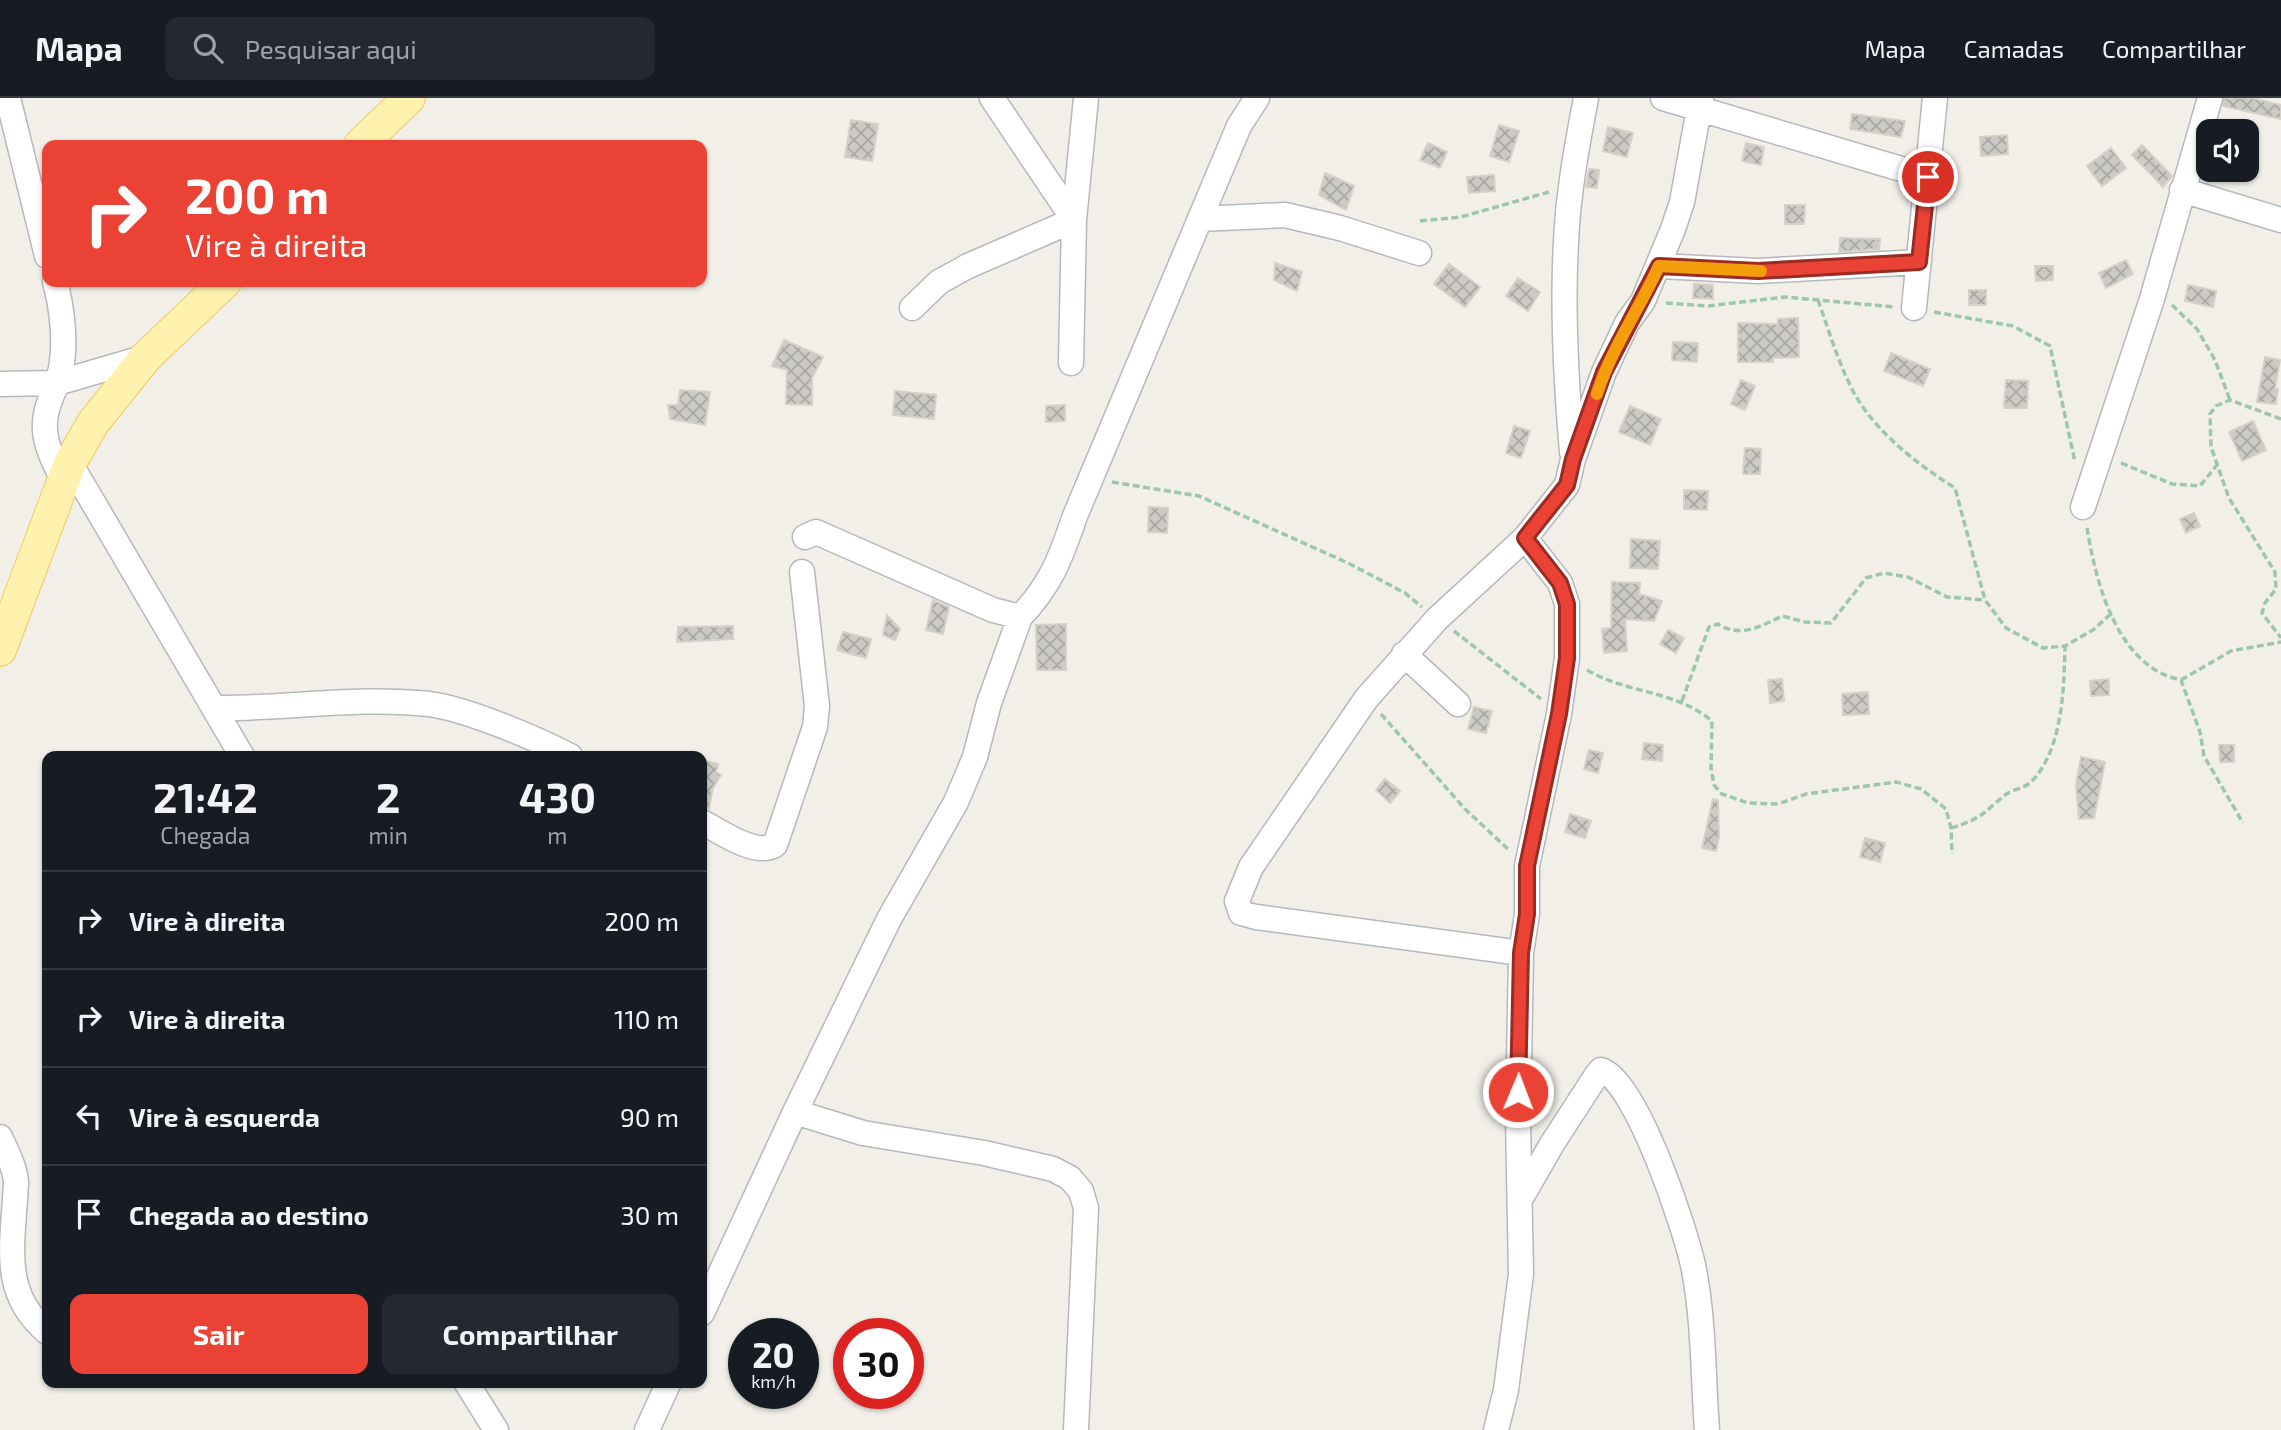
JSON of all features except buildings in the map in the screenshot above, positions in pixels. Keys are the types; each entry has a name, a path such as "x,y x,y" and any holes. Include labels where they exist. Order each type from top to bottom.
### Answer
{"main road":[{"path":"365,140 409,98"},
{"path":"0,650 66,472 93,423 146,357 220,287"}],"street":[{"path":"8,98 42,236"},
{"path":"992,98 1074,220"},
{"path":"1071,363 1074,220 1086,98"},
{"path":"707,1302 794,1112 889,919 956,802 975,757 989,703 1020,617 1046,588 1239,126 1257,98"},
{"path":"1573,459 1566,374 1564,283 1571,184 1586,98"},
{"path":"1663,98 1700,103 1928,177"},
{"path":"1914,308 1935,98"},
{"path":"2083,508 2087,464 2158,278 2210,98"},
{"path":"1521,953 1392,938 1241,913 1237,901 1251,867 1366,699 1437,620 1525,538 1567,485 1573,459 1614,351 1643,301 1659,266 1682,202 1700,103"},
{"path":"2182,190 2281,220"},
{"path":"1200,219 1285,215 1340,228 1419,253"},
{"path":"912,308 939,282 968,266 1074,220"},
{"path":"1659,266 1758,271 1919,262"},
{"path":"56,287 63,349 57,383 49,396 44,430 66,472 239,751"},
{"path":"0,384 57,383 146,357"},
{"path":"805,537 816,533 993,610 1020,617"},
{"path":"1496,1430 1506,1390 1521,1274 1518,1119 1521,953 1527,914 1527,866 1559,714 1567,658 1567,604 1560,583 1525,538"},
{"path":"707,824 754,847 770,848 775,845 815,727 817,706 802,572"},
{"path":"1404,654 1458,704"},
{"path":"214,708 343,702 432,704 557,751"},
{"path":"1521,1198 1596,1076 1601,1070 1608,1072 1627,1094 1650,1139 1694,1269 1707,1430"},
{"path":"794,1112 863,1133 984,1153 1053,1169 1070,1178 1081,1191 1086,1208 1076,1430"},
{"path":"0,1137 16,1181 2,1272 4,1288 18,1308 42,1328"},
{"path":"470,1388 496,1430"},
{"path":"647,1430 666,1388"}],"path":[{"path":"1420,221 1436,221 1522,202 1571,184"},
{"path":"2158,278 2175,310 2197,329 2215,360 2230,400"},
{"path":"1643,301 1708,306 1785,297 1914,308 2013,326 2050,346 2087,464 2115,460 2172,484 2200,486 2217,465"},
{"path":"1818,300 1831,340 1854,393 1872,419 1922,468 1955,488 1985,600 2006,628 2043,648 2065,646 2094,630 2112,613"},
{"path":"2083,508 2104,598 2132,653 2171,678 2181,680 2231,651 2281,640 2262,612 2264,603 2276,589 2275,572 2236,512 2217,465 2209,434 2210,414 2216,406 2230,400 2281,419"},
{"path":"1090,480 1199,496 1359,569 1405,593 1559,714"},
{"path":"1682,701 1709,627 1718,624 1730,631 1755,629 1782,616 1805,622 1831,623 1866,578 1884,573 1908,577 1947,597 1985,600"},
{"path":"1951,828 1979,820 2007,793 2032,782 2043,764 2062,712 2065,646"},
{"path":"1567,658 1593,674 1633,689 1658,692 1682,701 1712,722 1711,768 1714,785 1722,794 1748,803 1778,804 1806,794 1896,782 1921,789 1946,809 1951,828 1952,854"},
{"path":"2181,680 2200,732 2204,756 2244,823"},
{"path":"1366,699 1412,745 1465,809 1527,866"}],"slow traffic":[{"path":"1597,394 1604,372 1627,323 1643,301 1659,266 1761,271"}],"route":[{"path":"1518,1092 1521,953 1527,914 1527,866 1559,714 1567,658 1567,604 1560,583 1548,564 1525,538 1549,512 1567,485 1573,459 1604,372 1627,323 1643,301 1659,266 1758,271 1919,262 1928,177"}]}
